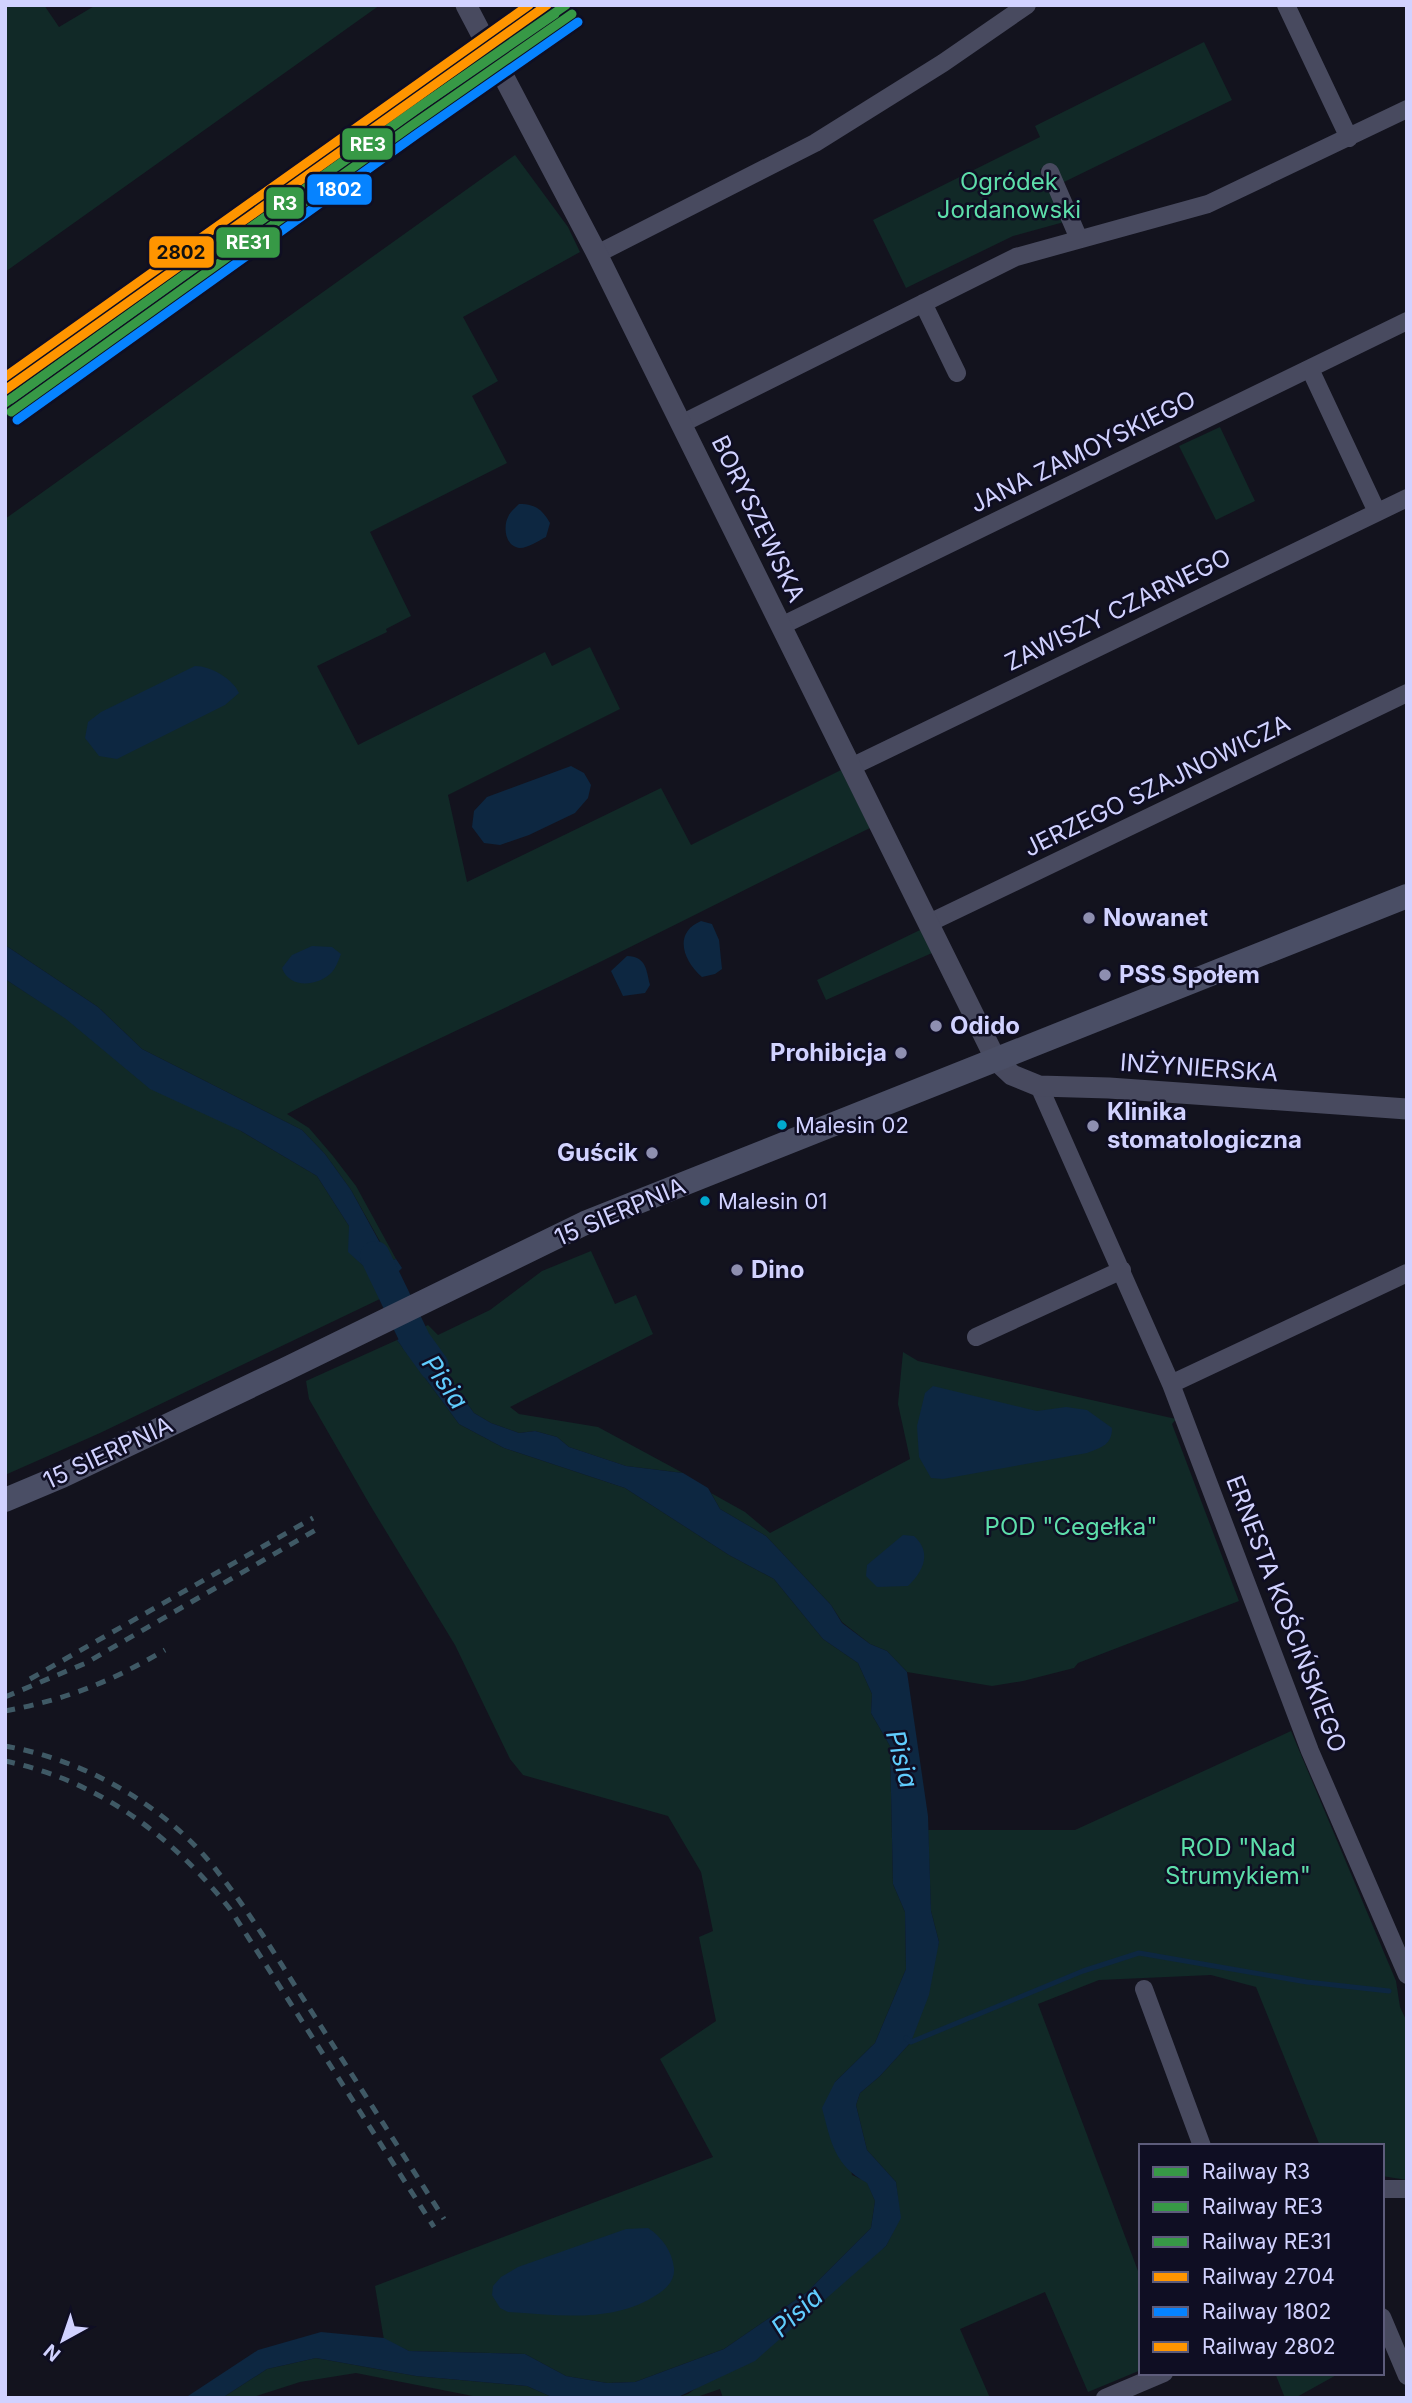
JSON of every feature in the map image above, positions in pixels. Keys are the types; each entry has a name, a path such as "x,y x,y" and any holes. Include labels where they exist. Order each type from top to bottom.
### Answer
{"main road":[{"name":"15 SIERPNIA","path":"5,1500 62,1476 595,1219 1407,896"}],"street":[{"name":"BORYSZEWSKA","path":"466,5 597,254 996,1060"},
{"path":"597,254 815,143 943,63 1027,5"},
{"path":"1286,5 1349,138"},
{"path":"681,424 1016,257 1208,204 1407,109"},
{"path":"1050,173 1079,239"},
{"path":"923,303 957,373"},
{"name":"JANA ZAMOYSKIEGO","path":"781,626 1407,321"},
{"path":"1310,369 1377,512"},
{"name":"ZAWISZY CZARNEGO","path":"851,767 1407,498"},
{"name":"JERZEGO SZAJNOWICZA","path":"929,923 1407,693"},
{"name":"INŻYNIERSKA","path":"996,1060 1012,1075 1039,1086 1109,1088 1407,1109"},
{"name":"ERNESTA KOŚCIŃSKIEGO","path":"1039,1086 1171,1384 1310,1751 1407,1975"},
{"path":"976,1337 1122,1270"},
{"path":"1171,1384 1407,1273"},
{"path":"1144,1989 1201,2144"},
{"path":"1384,2189 1407,2189"},
{"path":"1384,2322 1407,2376"},
{"path":"1105,2398 1159,2375"}],"green space":[{"path":"5,5 44,5 59,27 96,5 380,5 5,272"},
{"name":"Ogródek Jordanowski","path":"1204,42 1232,100 1062,183 1053,164 1040,169 1064,222 1013,236 906,288 873,220 1040,137 1035,126"},
{"path":"515,155 568,227 580,252 463,317 498,381 472,396 507,463 370,532 411,616 386,629 387,632 317,666 358,745 545,652 552,666 590,647 620,709 448,795 467,882 661,788 691,845 841,770 870,828 287,1114 309,1128 356,1186 396,1259 391,1261 351,1190 325,1154 302,1130 142,1049 98,1007 5,945 5,519"},
{"path":"1220,427 1255,501 1216,520 1179,446"},
{"path":"920,930 932,953 826,1000 817,980"},
{"path":"5,979 241,1131 317,1176 349,1226 349,1252 369,1271 382,1298 100,1433 5,1475"},
{"path":"591,1251 615,1304 636,1295 653,1334 510,1407 519,1414 598,1427 683,1473 626,1466 569,1447 557,1437 535,1431 519,1433 491,1423 474,1413 444,1371 424,1327 428,1325 438,1335 490,1310 542,1271"},
{"path":"397,1340 459,1424 504,1448 625,1488 729,1555 774,1579 823,1639 858,1663 872,1694 871,1713 890,1746 893,1884 905,1912 906,1969 875,2043 835,2082 852,2175 867,2182 875,2201 871,2228 807,2292 724,2349 635,2382 607,2383 566,2376 525,2354 409,2351 384,2340 375,2286 713,2157 660,2059 716,2021 699,1937 713,1931 701,1872 668,1816 523,1775 510,1759 455,1645 309,1399 306,1381"},
{"name":"POD \"Cegełka\"","path":"903,1352 918,1361 1176,1419 1172,1424 1239,1601 1078,1663 1074,1668 1023,1681 992,1686 907,1672 887,1651 870,1644 842,1622 831,1605 766,1536 720,1509 711,1493 745,1512 770,1533 910,1459 898,1404"},
{"name":"ROD \"Nad Strumykiem\"","path":"1291,1731 1396,1981 1400,2007 1407,2022 1407,2180 1384,2176 1384,2144 1319,2144 1256,1987 1211,1975 1099,1980 1038,2004 1139,2274 1139,2371 1088,2392 1045,2292 960,2329 990,2398 723,2398 720,2389 694,2398 676,2398 688,2394 886,2246 900,2218 896,2182 867,2150 856,2105 860,2093 880,2076 911,2042 939,1942 931,1911 928,1830 1075,1830"},
{"path":"316,2358 416,2376 527,2386 554,2398 483,2398 356,2373 300,2382 250,2398 222,2398 267,2369"},
{"path":"1276,2375 1336,2375 1295,2398 1285,2398"}],"water":[{"path":"519,504 538,508 550,523 546,537 520,548 511,544 506,531 506,521"},
{"path":"195,666 221,674 239,693 225,705 117,759 99,756 85,738 88,722 101,712"},
{"path":"571,766 584,773 591,785 588,798 575,813 529,835 500,845 484,843 472,827 474,811 487,797"},
{"path":"701,921 712,924 719,940 722,969 702,977 690,963 684,947 687,932"},
{"path":"5,945 98,1007 142,1049 302,1130 325,1154 351,1190 390,1261 396,1259 402,1268 397,1273 404,1288 382,1298 369,1271 348,1252 349,1226 317,1176 241,1131 150,1089 66,1019 5,979"},
{"path":"312,946 332,947 341,954 334,970 324,978 310,983 290,979 282,968 292,955"},
{"path":"627,956 642,961 644,965 650,985 645,993 623,996 611,971"},
{"path":"424,1327 444,1371 474,1413 491,1423 519,1433 535,1431 557,1437 569,1447 626,1466 683,1473 708,1488 720,1509 766,1536 831,1605 842,1623 870,1644 887,1651 907,1672 928,1816 931,1911 939,1942 929,1995 911,2042 880,2076 860,2093 856,2105 867,2150 896,2182 901,2218 886,2246 755,2361 676,2398 554,2398 527,2386 416,2376 316,2358 267,2369 222,2398 185,2398 258,2350 321,2332 384,2338 409,2351 525,2354 566,2376 607,2383 635,2382 724,2349 807,2292 871,2228 875,2201 867,2183 847,2168 836,2152 822,2108 835,2082 875,2043 906,1969 905,1912 893,1884 890,1746 871,1713 872,1694 858,1663 823,1639 774,1579 729,1555 625,1488 504,1448 459,1424 397,1340"},
{"path":"933,1386 1037,1411 1066,1407 1087,1410 1112,1428 1112,1434 1105,1445 1087,1453 943,1479 931,1478 919,1457 917,1426 925,1393"},
{"path":"903,1535 914,1536 920,1542 924,1555 922,1568 908,1586 877,1587 866,1576 867,1565"},
{"path":"648,2228 669,2250 674,2272 672,2280 664,2289 641,2304 604,2314 546,2315 508,2312 500,2308 492,2295 493,2286 501,2277 518,2267 626,2229"}],"waterway":[{"name":"Pisia","path":"375,1256 416,1341 434,1366"},
{"path":"906,2038 911,2042 1083,1971 1139,1953 1307,1982 1389,1991"}],"railway":[{"path":"30,1679 313,1518"},
{"path":"5,1697 86,1663 319,1528"},
{"path":"5,1711 49,1701 88,1688 165,1650"},
{"path":"5,1746 65,1762 122,1789 174,1826 197,1848 255,1924 444,2219"},
{"path":"5,1761 72,1782 102,1797 158,1835 207,1882 230,1909 434,2227"}],"rail line":[{"name":"2802","path":"5,377 529,5"},
{"name":"2704","path":"5,390 547,5"},
{"name":"R3","path":"5,403 566,5"},
{"name":"RE3","path":"11,399 424,104 555,14"},
{"name":"RE31","path":"11,412 572,14"},
{"name":"1802","path":"17,420 578,22"}],"place":[{"name":"Nowanet","path":"1089,918"},
{"name":"PSS Społem","path":"1105,975"},
{"name":"Odido","path":"936,1026"},
{"name":"Prohibicja","path":"901,1053"},
{"name":"Malesin 02","path":"782,1125"},
{"name":"Klinika stomatologiczna","path":"1093,1126"},
{"name":"Guścik","path":"652,1153"},
{"name":"Malesin 01","path":"705,1201"},
{"name":"Dino","path":"737,1270"}]}
